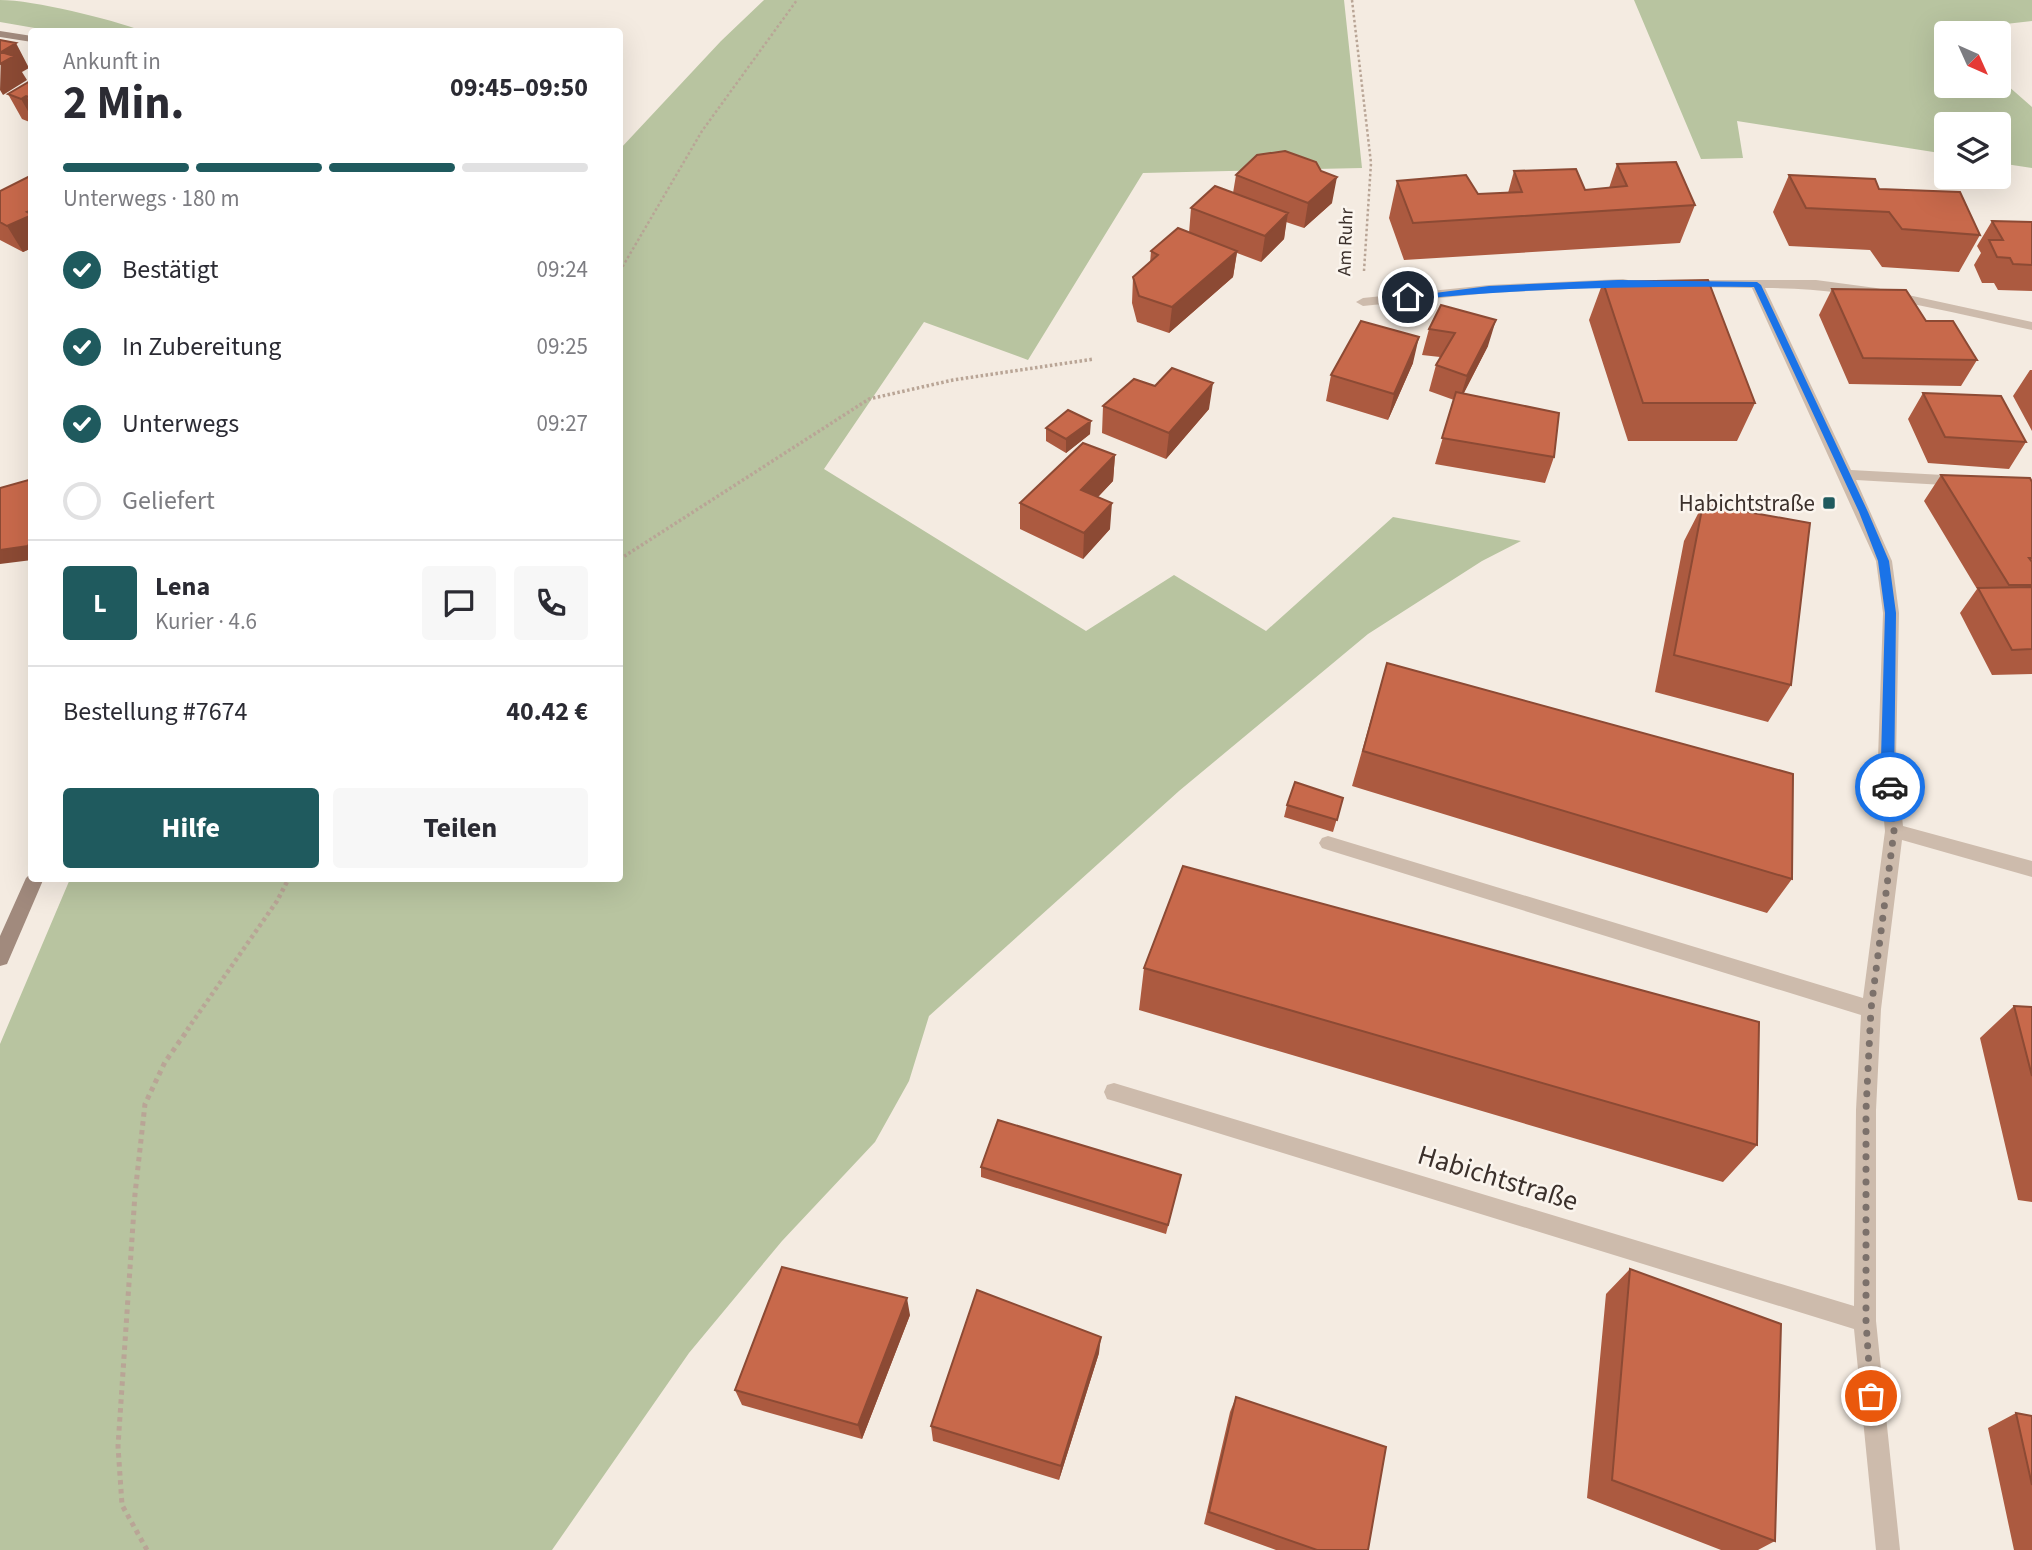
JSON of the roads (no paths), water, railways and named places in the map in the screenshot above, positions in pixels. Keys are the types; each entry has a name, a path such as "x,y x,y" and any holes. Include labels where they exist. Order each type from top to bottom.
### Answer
{"main road":[{"path":"0,34 28,38"},
{"path":"0,958 33,882"}],"street":[{"name":"Am Ruhr","path":"1363,302 1489,289 1632,283"},
{"path":"1674,284 1816,284 1876,292 2032,326"},
{"path":"1757,285 1884,561 1891,613 1887,758 1894,831 1871,1009 1866,1110 1866,1321 1873,1421 1888,1550"},
{"path":"1846,475 1979,482"},
{"path":"1894,831 2032,869"},
{"path":"1328,844 1871,1009"},
{"name":"Habichtstraße","path":"1114,1092 1866,1321"}],"place":[{"name":"Habichtstraße","path":"1829,503"}]}
